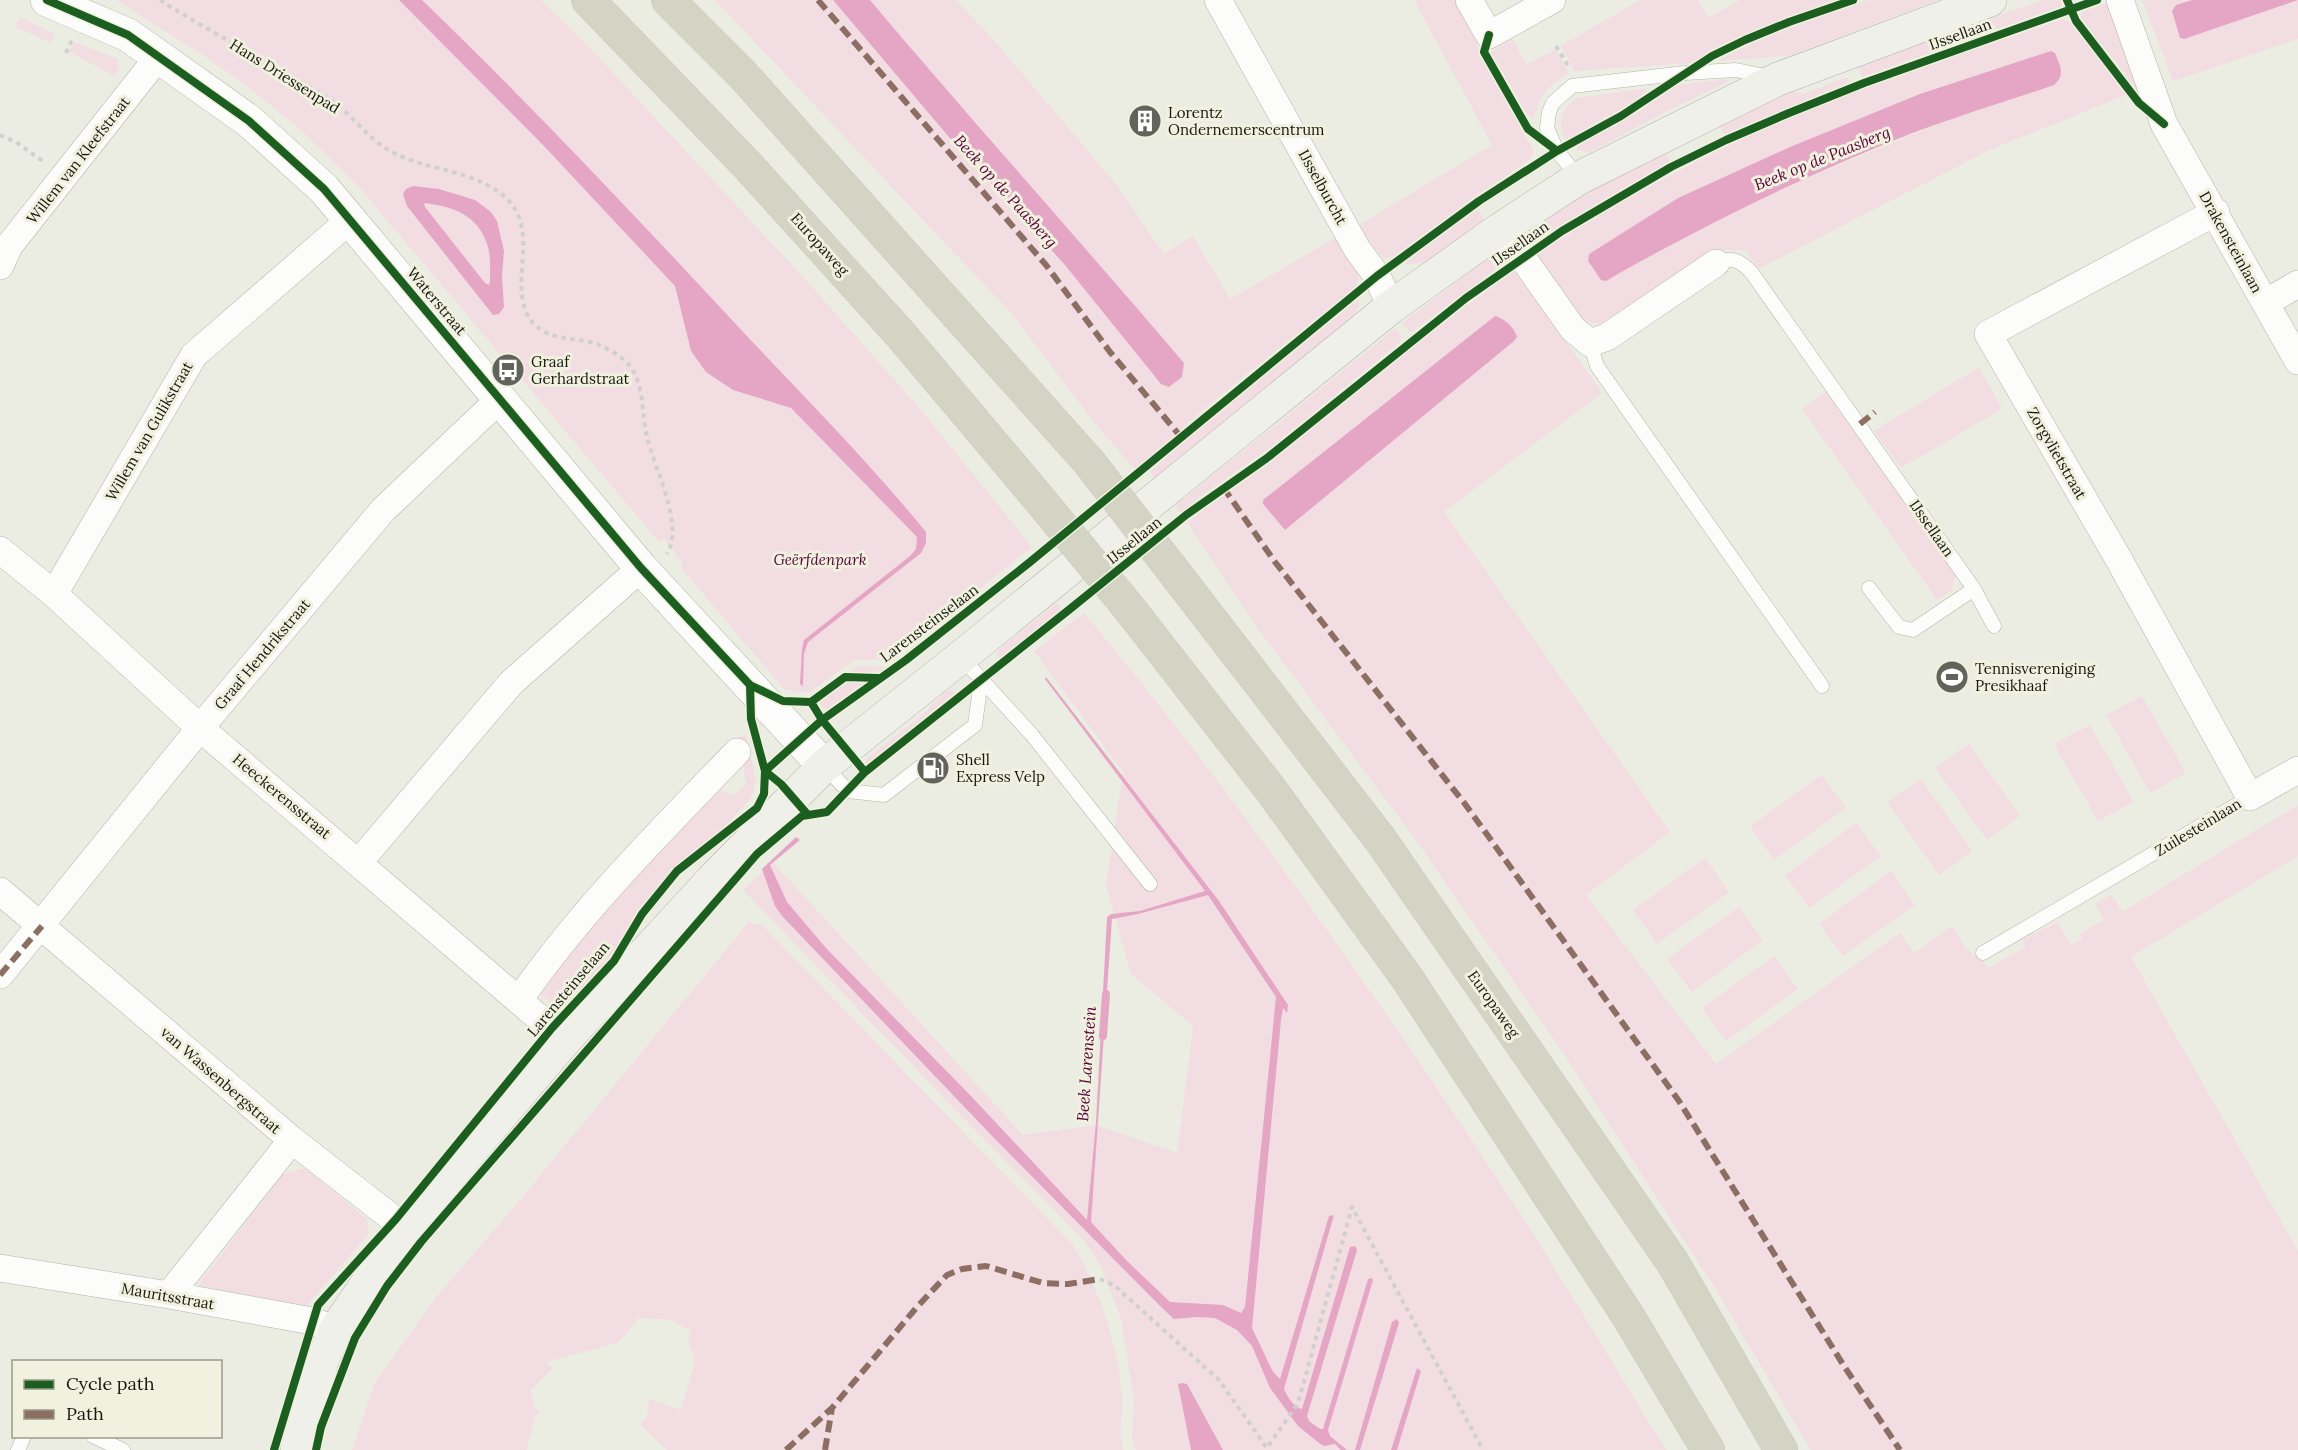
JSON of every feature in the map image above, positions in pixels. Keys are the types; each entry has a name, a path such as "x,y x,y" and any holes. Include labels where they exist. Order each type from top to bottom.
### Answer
{"highway":[{"name":"Europaweg","path":"588,0 749,166 902,335 1129,608 1271,790 1407,978 1628,1316 1708,1450"},
{"name":"Europaweg","path":"668,0 742,74 1089,462 1380,839 1673,1263 1781,1450"}],"main road":[{"name":"IJssellaan","path":"1013,614 1391,307 1498,230 1579,178 1778,79 1990,0"},
{"name":"Larensteinselaan","path":"297,1450 322,1360 336,1329 405,1228 565,1040 712,880 824,766 971,668 1013,614"}],"street":[{"name":"Waterstraat","path":"47,0 128,35 159,56 249,121 324,189 641,568 824,766"},
{"name":"IJsselburcht","path":"1218,0 1357,249 1377,276 1391,307"},
{"path":"1469,0 1489,35 1552,0"},
{"name":"Drakensteinlaan","path":"2120,0 2164,124 2216,212 2298,361"},
{"name":"Willem van Kleefstraat","path":"3,252 159,56"},
{"name":"Zorgvlietstraat","path":"2216,212 1988,334 2118,558 2250,797"},
{"name":"Willem van Gulikstraat","path":"54,594 194,356 351,219"},
{"name":"IJssellaan","path":"1498,230 1522,257 1573,329 1590,343 1607,337 1716,263"},
{"path":"2265,303 2298,284"},
{"name":"Graaf Hendrikstraat","path":"0,975 42,926 200,728 383,510 501,398"},
{"name":"Heeckerensstraat","path":"0,550 54,594 200,728 565,1040"},
{"path":"359,862 511,683 641,568"},
{"name":"Larensteinselaan","path":"519,1000 548,958 629,864 737,752"},
{"name":"Zuilesteinlaan","path":"2250,797 2298,770"},
{"name":"van Wassenbergstraat","path":"0,891 292,1140 405,1228"},
{"path":"169,1295 292,1140"},
{"name":"Mauritsstraat","path":"0,1268 169,1295 312,1321 336,1329"}],"lane":[{"path":"1579,178 1557,151 1547,128 1553,103 1561,94 1578,84 1736,70 1778,79"},
{"name":"IJssellaan","path":"1716,263 1726,259 1734,260 1744,264 1752,273 1974,589 1994,626"},
{"path":"1590,343 1597,366 1822,686"},
{"path":"1869,588 1899,627 1914,630 1974,589"},
{"path":"824,766 848,791 884,795 975,725 971,668"},
{"path":"971,668 1032,735 1150,884"},
{"name":"Zuilesteinlaan","path":"1983,953 2250,797"},
{"path":"95,1438 123,1450"}],"path":[{"path":"1556,46 1578,84"},
{"path":"0,135 16,142 64,177"},
{"path":"1100,1279 1114,1285 1219,1380 1267,1449 1298,1403 1352,1207 1483,1450"}],"green space":[{"name":"Geërfdenpark","path":"116,0 541,0 590,48 805,279 922,411 1032,547 894,657 886,660 854,660 811,691 801,693 784,689 681,568 682,562 663,538 659,542 359,187 301,130 247,86"},
{"path":"715,0 833,0 948,136 1065,265 949,93 870,0 956,0 999,46 1115,183 1164,254 1193,236 1230,299 1337,237 1358,274 1357,286 1212,402 1135,470 1093,421 1012,314"},
{"path":"1414,0 1456,0 1478,41 1478,53 1532,148 1533,154 1528,161 1393,257 1384,258 1375,250 1359,225 1492,145"},
{"path":"1640,0 1698,0 1708,18 1740,0 1835,0 1742,35 1691,63 1574,71 1561,46"},
{"path":"1870,0 1939,0 1788,56 1717,61 1792,27"},
{"path":"2043,0 2061,0 2062,6 1862,77 1857,65"},
{"path":"2142,0 2192,0 2176,5 2172,11 2180,38 2184,39 2298,0 2298,39 2173,81"},
{"path":"2109,2 2143,98 2081,18 2082,12"},
{"path":"20,17 55,34 51,43 16,27"},
{"path":"2063,19 2070,22 2126,95 1992,149 1758,269 1746,250 1725,250 1620,316 1603,323 1592,323 1577,314 1537,254 1646,188 1760,131 1872,85","holes":["2055,53 2062,73 1802,180 1718,219 1606,281 1591,266 1589,254 1678,198 1790,147"]},
{"path":"1512,39 1527,64 1556,49 1569,73 1546,92 1538,105 1534,120 1527,114 1491,52"},
{"path":"74,42 118,59 119,68 114,76 69,52"},
{"path":"1847,77 1850,82 1724,135 1719,123 1792,91 1803,94"},
{"path":"1726,79 1730,81 1590,152 1577,150 1578,146 1640,111 1677,85"},
{"path":"1649,88 1637,100 1565,139 1561,127 1562,116 1577,98"},
{"path":"1664,150 1670,161 1532,242 1533,231 1537,224 1605,182"},
{"path":"1478,209 1485,220 1426,262 1405,265 1405,262"},
{"path":"1502,257 1507,261 1413,331 1409,331 1402,323 1485,261"},
{"path":"1516,269 1602,393 1444,512 1670,832 1586,895 1716,1064 1900,933 1914,953 1953,926 1966,949 1980,958 1988,968 2026,947 2022,940 2057,922 2072,945 2083,939 2079,934 2104,920 2095,904 2112,894 2122,912 2298,805 2298,856 2131,957 2298,1251 2298,1450 1811,1450 1713,1285 1566,1057 1413,836 1259,630 1187,522 1267,465 1425,337","holes":["1495,316 1502,318 1285,529 1263,500"]},
{"path":"1359,299 1358,307 1351,320 1155,479 1150,472 1213,416"},
{"path":"1396,328 1401,336 1399,343 1274,445 1201,496 1181,513 1175,506"},
{"path":"1979,367 2002,409 1901,468 1874,431"},
{"path":"1828,390 1957,573 1951,591 1937,600 1802,409"},
{"path":"1057,603 1061,609 1003,658 997,657 998,651 1003,646"},
{"path":"1084,613 1142,683 1225,791 1395,1027 1537,1240 1666,1450 1223,1450 1187,1384 1186,1418 1191,1450 1136,1450 1132,1438 1134,1400 1121,1319 1101,1267 1083,1239 743,890 773,862 1023,1135 1096,1125 1177,1153 1193,1026 1131,974 1106,885 1123,772 1034,651"},
{"path":"856,666 889,667 843,677"},
{"path":"861,680 863,684 826,710 819,702 845,682"},
{"path":"952,690 957,695 956,699 871,764 865,763 866,759 920,717 946,691"},
{"path":"2142,696 2186,773 2150,793 2106,715"},
{"path":"2090,725 2134,802 2098,821 2054,744"},
{"path":"746,735 756,781 751,798 714,839 685,859 640,909 622,944 565,1009 558,1010 537,991 715,789 734,796 746,783 743,763 734,742"},
{"path":"1969,744 2020,816 1987,840 1935,768"},
{"path":"1822,775 1846,808 1774,860 1750,826"},
{"path":"1921,779 1972,851 1939,875 1887,802"},
{"path":"1856,823 1881,856 1809,908 1785,875"},
{"path":"1705,858 1729,892 1657,944 1633,910"},
{"path":"1891,871 1915,905 1843,956 1819,924"},
{"path":"1739,907 1763,940 1692,992 1667,959"},
{"path":"749,922 762,925 1073,1245 1100,1301 1117,1359 1122,1399 1123,1450 667,1450 640,1424 647,1416 649,1399 681,1410 695,1361 688,1342 691,1331 670,1320 639,1318 618,1343 546,1362 553,1368 530,1391 535,1407 540,1413 535,1415 527,1450 352,1450 374,1384 437,1296 515,1206"},
{"path":"1774,956 1798,989 1726,1041 1702,1008"},
{"path":"305,1168 367,1219 369,1233 305,1308 198,1285 283,1174"}],"water":[{"path":"399,0 422,0 546,123 838,432 926,532 926,543 921,553 808,642 804,653 803,686 800,684 804,640 910,556 916,549 917,537 791,408 733,390 706,372 691,351 675,286 543,145"},
{"name":"Beek op de Paasberg","path":"833,0 870,0 1184,363 1182,377 1169,387 1161,384 1065,265 948,136"},
{"path":"2192,0 2298,0 2184,39 2180,38 2172,11 2176,5"},
{"name":"Beek op de Paasberg","path":"2051,51 2055,53 2061,70 2060,77 2054,85 1915,132 1836,165 1719,220 1606,281 1601,280 1588,261 1589,254 1678,198 1790,147 1920,94"},
{"path":"413,186 439,189 475,200 491,212 497,221 504,251 502,276 504,307 499,314 493,315 407,206 403,194 406,189","holes":["424,203 454,210 463,214 477,226 488,248 489,285 485,283"]},
{"path":"1495,316 1511,326 1517,337 1514,341 1285,530 1263,504 1263,500"},
{"path":"1046,677 1219,901 1288,1005 1287,1013 1283,1008 1281,1020 1252,1328 1273,1372 1280,1379 1329,1216 1334,1215 1284,1389 1292,1402 1302,1409 1350,1247 1355,1246 1357,1250 1307,1416 1309,1421 1323,1429 1368,1279 1372,1278 1328,1430 1330,1436 1347,1450 1341,1450 1335,1444 1324,1446 1298,1426 1270,1388 1252,1346 1237,1330 1215,1318 1174,1319 1159,1305 994,1138 775,906 762,869 796,837 800,840 770,865 787,902 826,948 971,1096 1087,1220 1096,1122 1107,917 1111,914 1140,911 1205,891 1045,679","holes":["1208,895 1276,997 1245,1307 1241,1313 1223,1305 1170,1302 1091,1222 1112,919"]},
{"path":"1397,1319 1399,1323 1360,1450 1355,1450 1392,1322"},
{"path":"1417,1368 1421,1371 1397,1450 1391,1450"},
{"path":"1178,1384 1187,1384 1223,1450 1191,1450"}],"waterway":[{"name":"Beek Larenstein","path":"1103,1036 1106,994"}],"marked path":[{"path":"818,0 1046,265 1110,352 1181,437"},
{"path":"1860,424 1875,412"},
{"path":"1223,487 1275,562 1465,804 1679,1101 1844,1366 1900,1450"},
{"path":"0,975 42,926"},
{"path":"786,1450 832,1408 947,1275 962,1269 986,1266 1043,1283 1068,1284 1100,1279"},
{"path":"825,1450 832,1408"}],"cycle path":[{"path":"47,0 128,35 249,121 324,189 641,568 750,685 783,701 811,702 845,677 878,678"},
{"path":"274,1450 318,1305 396,1219 552,1028 614,961 642,914 677,871 757,808 764,794 765,771 822,720 906,660 1030,562 1377,276 1479,201 1557,151 1621,116 1712,56 1789,22 1853,0"},
{"path":"2067,0 2076,21 2139,103 2164,124"},
{"path":"316,1450 321,1427 355,1338 387,1286 421,1242 757,854 802,816 827,812 865,772 1186,515 1267,458 1466,298 1562,231 1671,167 1726,140 1864,83 2097,0"},
{"path":"1489,35 1484,52 1528,129 1557,151"},
{"path":"750,685 751,719 765,771 781,784 808,815"},
{"path":"811,702 822,720 865,772"}],"place":[{"name":"Lorentz Ondernemerscentrum","path":"1145,121"},
{"name":"Graaf Gerhardstraat","path":"508,370"},
{"name":"Tennisvereniging Presikhaaf","path":"1952,677"},
{"name":"Shell Express Velp","path":"933,768"}]}
